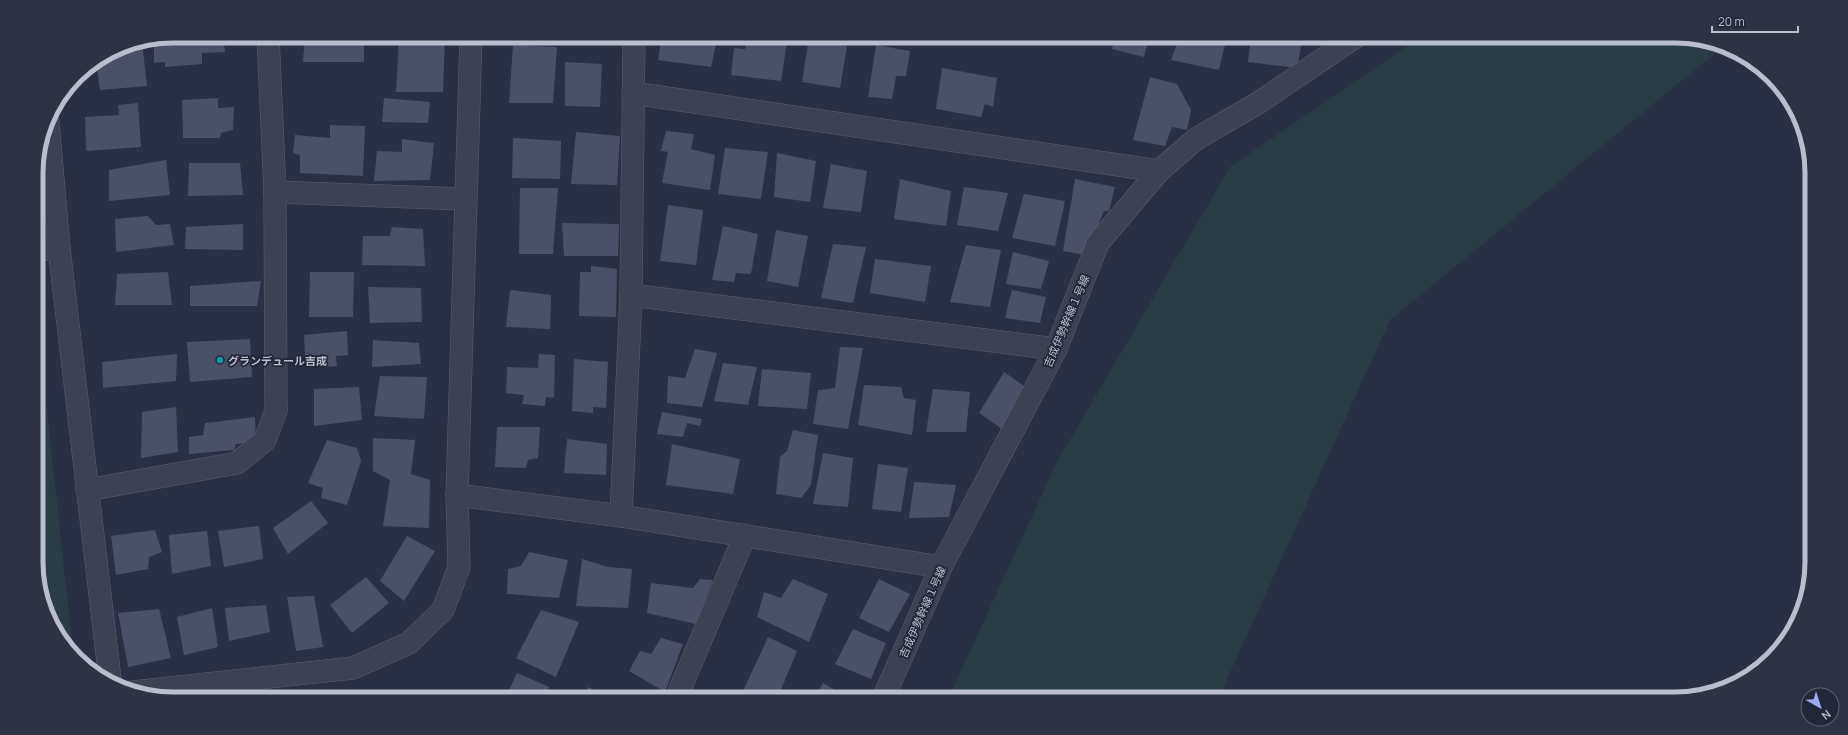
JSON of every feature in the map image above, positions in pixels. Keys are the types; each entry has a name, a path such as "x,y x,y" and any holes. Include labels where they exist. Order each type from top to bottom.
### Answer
{"street":[{"path":"87,490 237,463 265,440 276,412 275,192 268,43"},
{"path":"149,690 353,668 409,643 442,610 459,567 457,495 471,43"},
{"path":"621,516 631,295 634,43"},
{"name":"吉成伊勢幹線１号線","path":"886,692 941,567 1056,349 1098,243 1159,171 1196,139 1258,103 1347,43"},
{"path":"633,93 1159,171"},
{"path":"49,134 59,248 110,676"},
{"path":"275,192 465,199"},
{"path":"43,249 59,248"},
{"path":"631,295 1056,349"},
{"path":"457,495 621,516 941,567"},
{"path":"679,692 745,535"}],"shaded area":[{"path":"1412,43 1675,43 1701,45 1718,51 1390,320 1221,692 951,692 1057,462 1230,167"},
{"path":"43,372 72,644 56,620 45,588 44,579"}],"building":[{"path":"224,43 225,52 202,53 202,64 165,67 165,62 154,63 154,44"},
{"path":"304,43 364,43 364,62 303,62"},
{"path":"399,43 445,43 443,92 396,92"},
{"path":"661,43 716,43 711,67 658,60"},
{"path":"746,43 787,43 781,81 731,75 734,48 745,49"},
{"path":"808,43 834,43 847,46 840,88 802,82"},
{"path":"1113,43 1148,43 1144,57 1112,49"},
{"path":"1177,43 1225,43 1219,70 1171,60"},
{"path":"1250,43 1302,43 1297,68 1248,62"},
{"path":"513,45 557,47 553,103 509,103"},
{"path":"876,45 910,51 906,76 896,76 892,99 868,97"},
{"path":"142,46 147,86 100,90 97,68 115,56"},
{"path":"565,62 602,64 600,107 565,106"},
{"path":"942,68 997,78 993,107 985,104 981,117 936,109"},
{"path":"1150,77 1177,84 1191,110 1187,130 1172,127 1165,146 1133,140"},
{"path":"218,98 218,108 234,107 233,130 221,133 220,138 183,138 182,100"},
{"path":"384,98 430,102 428,123 382,122"},
{"path":"138,103 141,147 86,151 85,117 119,115 118,105"},
{"path":"330,125 365,126 363,176 300,173 300,155 293,153 295,135 330,138"},
{"path":"666,131 694,134 691,149 715,155 710,190 662,183 668,152 661,151"},
{"path":"576,132 620,136 617,185 571,184"},
{"path":"513,138 561,141 560,179 512,178"},
{"path":"402,139 434,143 430,180 374,181 377,151 402,152"},
{"path":"725,148 768,152 761,199 718,194"},
{"path":"777,153 816,161 810,202 774,197"},
{"path":"166,160 170,195 109,201 109,170"},
{"path":"189,163 240,163 243,195 188,196"},
{"path":"831,164 867,171 861,212 823,208"},
{"path":"900,179 951,191 946,226 894,219"},
{"path":"1075,179 1115,187 1109,211 1104,211 1086,255 1063,251"},
{"path":"964,187 1008,193 998,231 957,225"},
{"path":"520,188 558,188 553,254 519,254"},
{"path":"1024,194 1065,201 1055,246 1012,238"},
{"path":"43,200 45,216 43,216"},
{"path":"668,205 703,210 696,265 660,261"},
{"path":"148,216 156,225 170,224 174,245 116,252 115,219"},
{"path":"562,223 619,224 618,256 564,256"},
{"path":"243,224 243,250 185,249 186,227"},
{"path":"723,226 758,234 751,274 736,273 734,282 712,280"},
{"path":"392,227 423,229 425,266 362,265 363,236 390,236"},
{"path":"776,230 808,236 798,287 767,281"},
{"path":"833,244 866,247 853,303 821,298"},
{"path":"966,245 1001,250 990,307 950,302"},
{"path":"1013,252 1049,261 1041,289 1006,284"},
{"path":"875,259 931,266 925,302 870,293"},
{"path":"591,266 617,269 616,317 579,316 580,272 591,272"},
{"path":"168,272 172,305 115,305 117,274"},
{"path":"310,272 354,272 353,317 309,317"},
{"path":"261,281 257,306 190,306 190,286"},
{"path":"368,287 421,288 422,322 370,323"},
{"path":"510,290 551,295 550,329 506,327"},
{"path":"1012,290 1046,297 1040,323 1005,318"},
{"path":"347,331 348,355 336,356 337,366 316,367 316,357 305,358 304,335"},
{"name":"グランデュール吉成","path":"250,339 252,377 190,382 187,342"},
{"path":"373,340 419,343 421,364 372,367"},
{"path":"840,347 863,348 848,429 813,424 818,390 835,388"},
{"path":"695,349 717,353 702,407 667,403 668,376 685,378"},
{"path":"177,354 176,381 103,388 102,362"},
{"path":"539,354 555,355 554,398 546,397 545,406 522,404 524,395 506,393 507,367 538,368"},
{"path":"574,359 608,362 606,408 593,407 593,413 572,411"},
{"path":"723,363 757,367 748,405 714,401"},
{"path":"762,369 811,373 807,409 758,406"},
{"path":"1004,372 1027,388 1002,429 979,413"},
{"path":"380,376 427,377 424,419 374,416"},
{"path":"864,385 901,387 904,398 916,400 912,435 858,425"},
{"path":"359,387 362,420 314,426 314,389"},
{"path":"933,389 970,392 966,432 926,432"},
{"path":"176,407 178,452 141,458 142,412"},
{"path":"662,412 702,419 700,426 687,423 683,437 657,434"},
{"path":"255,417 256,442 236,444 234,450 189,454 189,437 203,435 205,423"},
{"path":"497,427 540,427 538,458 528,460 526,468 495,467"},
{"path":"793,430 818,435 811,485 801,498 776,494 780,457 787,451"},
{"path":"373,438 415,440 411,474 430,480 429,528 383,526 390,480 373,471"},
{"path":"567,439 607,444 606,475 564,473"},
{"path":"327,440 357,448 361,461 347,505 321,498 323,488 308,483"},
{"path":"672,444 740,459 733,494 666,485"},
{"path":"823,453 853,458 848,507 813,504"},
{"path":"878,464 908,468 901,512 872,509"},
{"path":"914,482 956,485 949,517 909,518"},
{"path":"311,501 328,523 288,554 273,528"},
{"path":"259,526 263,559 224,567 218,531"},
{"path":"155,530 162,552 149,557 148,569 116,575 111,536"},
{"path":"207,531 211,566 172,574 169,535"},
{"path":"407,536 435,551 404,601 380,581"},
{"path":"529,552 568,560 559,598 507,594 508,569 521,566"},
{"path":"582,559 608,567 632,569 628,608 576,606"},
{"path":"366,577 389,603 352,633 330,605"},
{"path":"700,579 713,580 696,624 647,613 651,583 693,588"},
{"path":"793,579 828,594 809,642 757,617 764,592 781,598"},
{"path":"879,579 910,594 889,632 859,618"},
{"path":"314,596 323,647 296,651 287,597"},
{"path":"266,605 270,632 229,641 225,608"},
{"path":"212,608 218,647 184,655 177,617"},
{"path":"159,609 171,658 128,667 118,613"},
{"path":"541,610 579,622 556,677 516,658"},
{"path":"853,629 886,643 871,679 835,664"},
{"path":"768,637 797,651 780,692 743,691"},
{"path":"661,638 683,644 665,692 629,671 640,651 651,654"},
{"path":"517,673 549,687 547,692 508,692"},
{"path":"823,683 838,692 818,692"},
{"path":"588,687 598,692 586,692"}],"place":[{"name":"グランデュール吉成","path":"220,360"}]}
